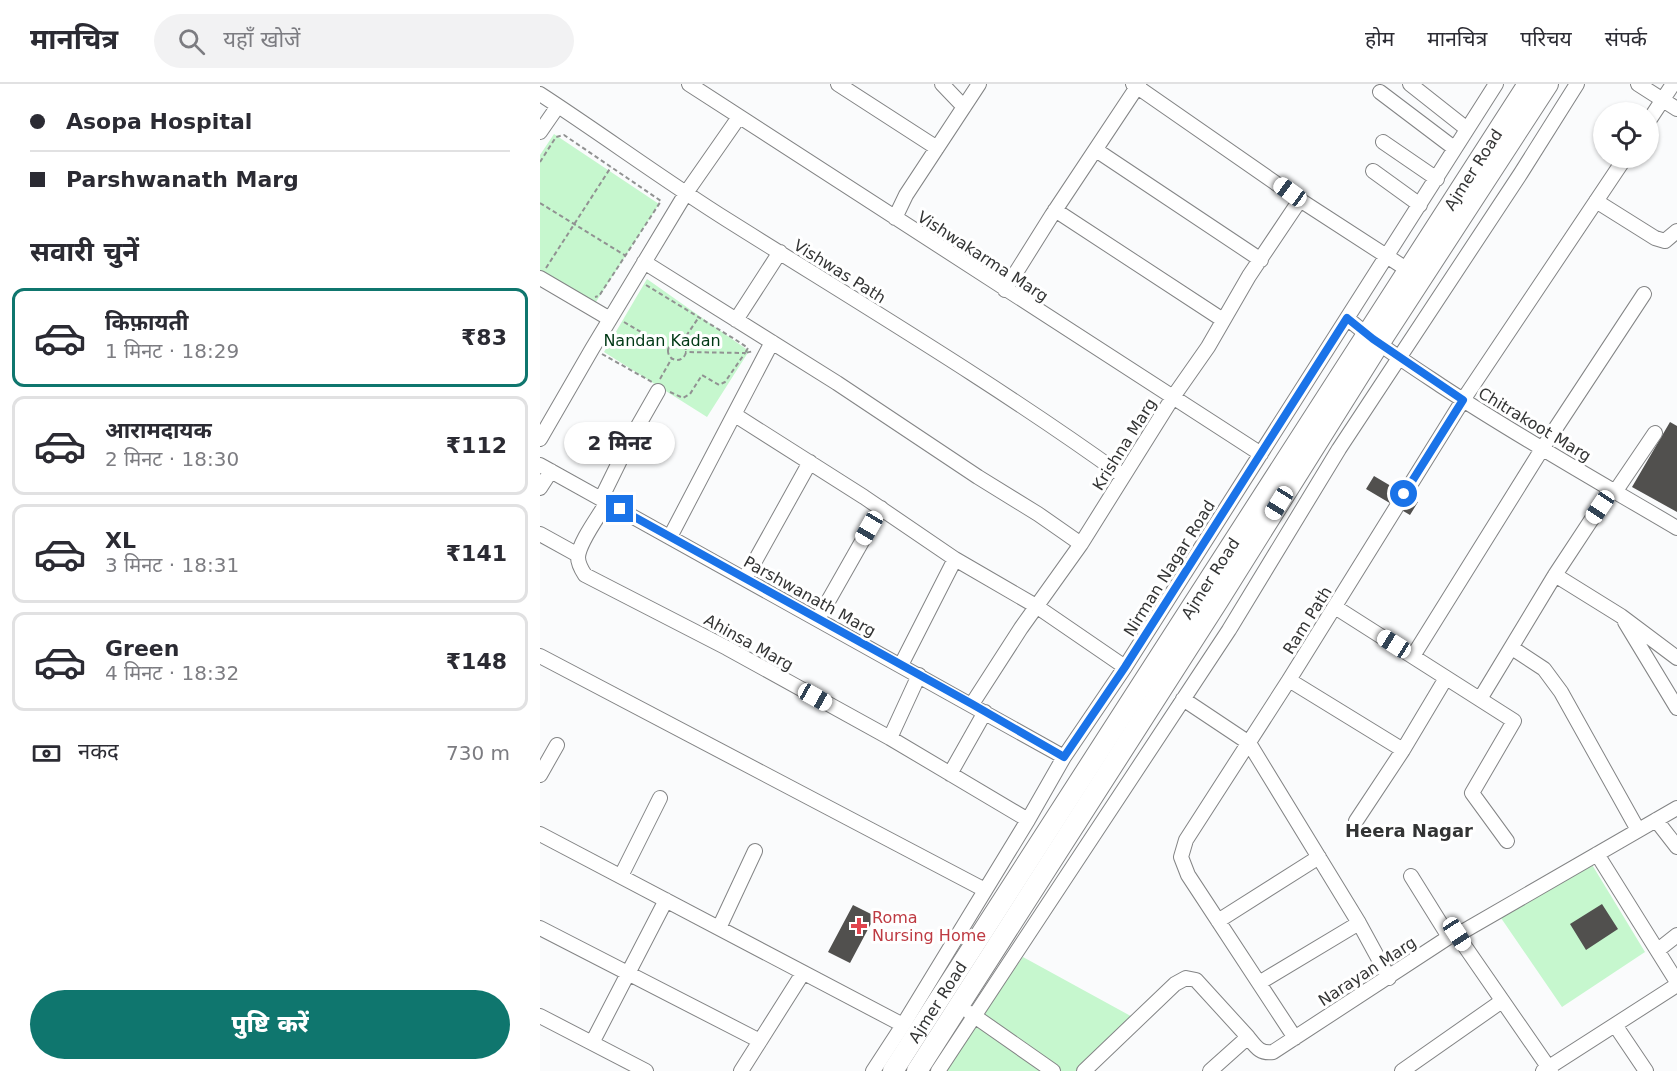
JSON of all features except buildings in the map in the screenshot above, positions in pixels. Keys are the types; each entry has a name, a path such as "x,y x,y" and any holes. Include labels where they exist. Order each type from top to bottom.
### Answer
{"highway":[{"name":"Ajmer Road","path":"917,1071 1218,601 1373,339 1408,270 1528,84"},
{"name":"Ajmer Road","path":"893,1071 1373,339 1548,84"}],"street":[{"name":"Vishwakarma Marg","path":"689,84 1261,454"},
{"path":"838,84 936,148"},
{"path":"942,84 964,107"},
{"path":"895,218 906,195 979,84"},
{"path":"1410,84 1467,129"},
{"path":"938,1071 1228,630 1339,449 1577,84"},
{"path":"1638,84 1677,109"},
{"path":"1659,106 1673,84"},
{"path":"1005,290 1136,85 1300,200 1408,270"},
{"name":"Nirman Nagar Road","path":"873,1071 1028,820 1064,757 1125,667 1437,179 1490,86"},
{"path":"1380,92 1454,148"},
{"name":"Vishwas Path","path":"540,94 686,193 930,347 1123,476"},
{"path":"540,132 558,106"},
{"path":"540,439 616,320 644,262 686,193 739,117"},
{"path":"1383,142 1437,179"},
{"path":"1096,150 1261,260"},
{"name":"Ram Path","path":"1218,921 1188,875 1181,857 1186,840 1335,607 1463,400 1618,168"},
{"path":"1373,171 1419,205"},
{"name":"Krishna Marg","path":"972,704 1080,544 1173,397 1208,347 1248,276 1300,200"},
{"path":"1596,201 1665,242 1677,231"},
{"path":"1055,210 1223,320"},
{"path":"736,320 780,252"},
{"path":"644,262 1038,514 1080,544"},
{"path":"540,278 616,320"},
{"path":"1413,656 1542,449 1644,294"},
{"name":"Chitrakoot Marg","path":"1347,318 1373,339 1463,400 1677,528"},
{"path":"670,537 772,344"},
{"path":"540,534 578,555 630,441 661,390"},
{"path":"735,415 881,508 955,559 1036,606 1125,667"},
{"path":"1480,699 1555,575 1655,433"},
{"path":"746,579 810,462"},
{"path":"540,488 546,468"},
{"name":"Parshwanath Marg","path":"546,468 1064,757"},
{"path":"818,619 881,508"},
{"name":"Ahinsa Marg","path":"578,555 579,565 585,575 727,648 890,738 1028,820"},
{"path":"901,665 955,559"},
{"path":"1555,575 1621,616 1677,658"},
{"path":"1335,607 1514,721 1472,793 1508,841"},
{"path":"1621,616 1677,708"},
{"path":"1512,648 1544,669 1562,692 1638,830"},
{"path":"540,656 985,890"},
{"path":"890,738 919,675"},
{"path":"1356,821 1403,750 1446,678"},
{"path":"1289,680 1403,750"},
{"path":"1183,699 1249,743 1359,922 1389,978"},
{"path":"950,774 985,712"},
{"path":"540,775 557,745"},
{"path":"621,876 660,798"},
{"name":"Narayan Marg","path":"1248,1037 1258,1050 1265,1053 1274,1052 1453,936 1677,808"},
{"path":"1656,820 1677,847"},
{"path":"540,834 903,1025"},
{"path":"719,928 755,851"},
{"path":"1411,876 1502,1001 1548,1070 1677,983 1597,854"},
{"path":"1295,1038 1218,921 1319,857"},
{"path":"592,1043 666,900"},
{"path":"1259,983 1359,922"},
{"path":"542,933 628,973 760,1041"},
{"path":"1658,950 1677,935"},
{"path":"741,1071 803,973"},
{"path":"1084,1071 1175,984 1186,978 1196,980 1248,1037 1217,1069"},
{"path":"1402,1071 1502,1001"},
{"path":"960,1004 975,1018 1053,1071"},
{"path":"540,1016 646,1071"},
{"path":"1615,1025 1646,1071"}],"path":[{"path":"540,162 555,137 564,135 661,201 599,296 591,297"},
{"path":"540,264 546,268 611,167"},
{"path":"540,203 626,256"},
{"path":"645,284 748,348 725,382 719,385 702,375 690,394 683,398 661,390"},
{"path":"681,343 699,317"},
{"path":"616,320 668,348"},
{"path":"668,348 674,342 681,343"},
{"path":"681,343 685,352"},
{"path":"685,352 745,353 772,344"},
{"path":"668,348 668,353 672,358 680,359 685,352"},
{"path":"601,353 657,384 672,358"}],"green space":[{"path":"554,134 659,204 594,305 540,273 540,155"},
{"name":"Nandan Kadan","path":"647,279 749,351 707,417 604,352"},
{"path":"1591,863 1645,952 1562,1007 1501,918"},
{"path":"1023,957 1138,1020 1083,1071 941,1071"}],"place":[{"name":"Roma Nursing Home","path":"859,926"}],"district":[{"name":"Heera Nagar","path":"1409,831"}],"route":[{"path":"620,509 1064,757 1125,667 1347,318 1373,339 1463,400 1404,494"}]}
